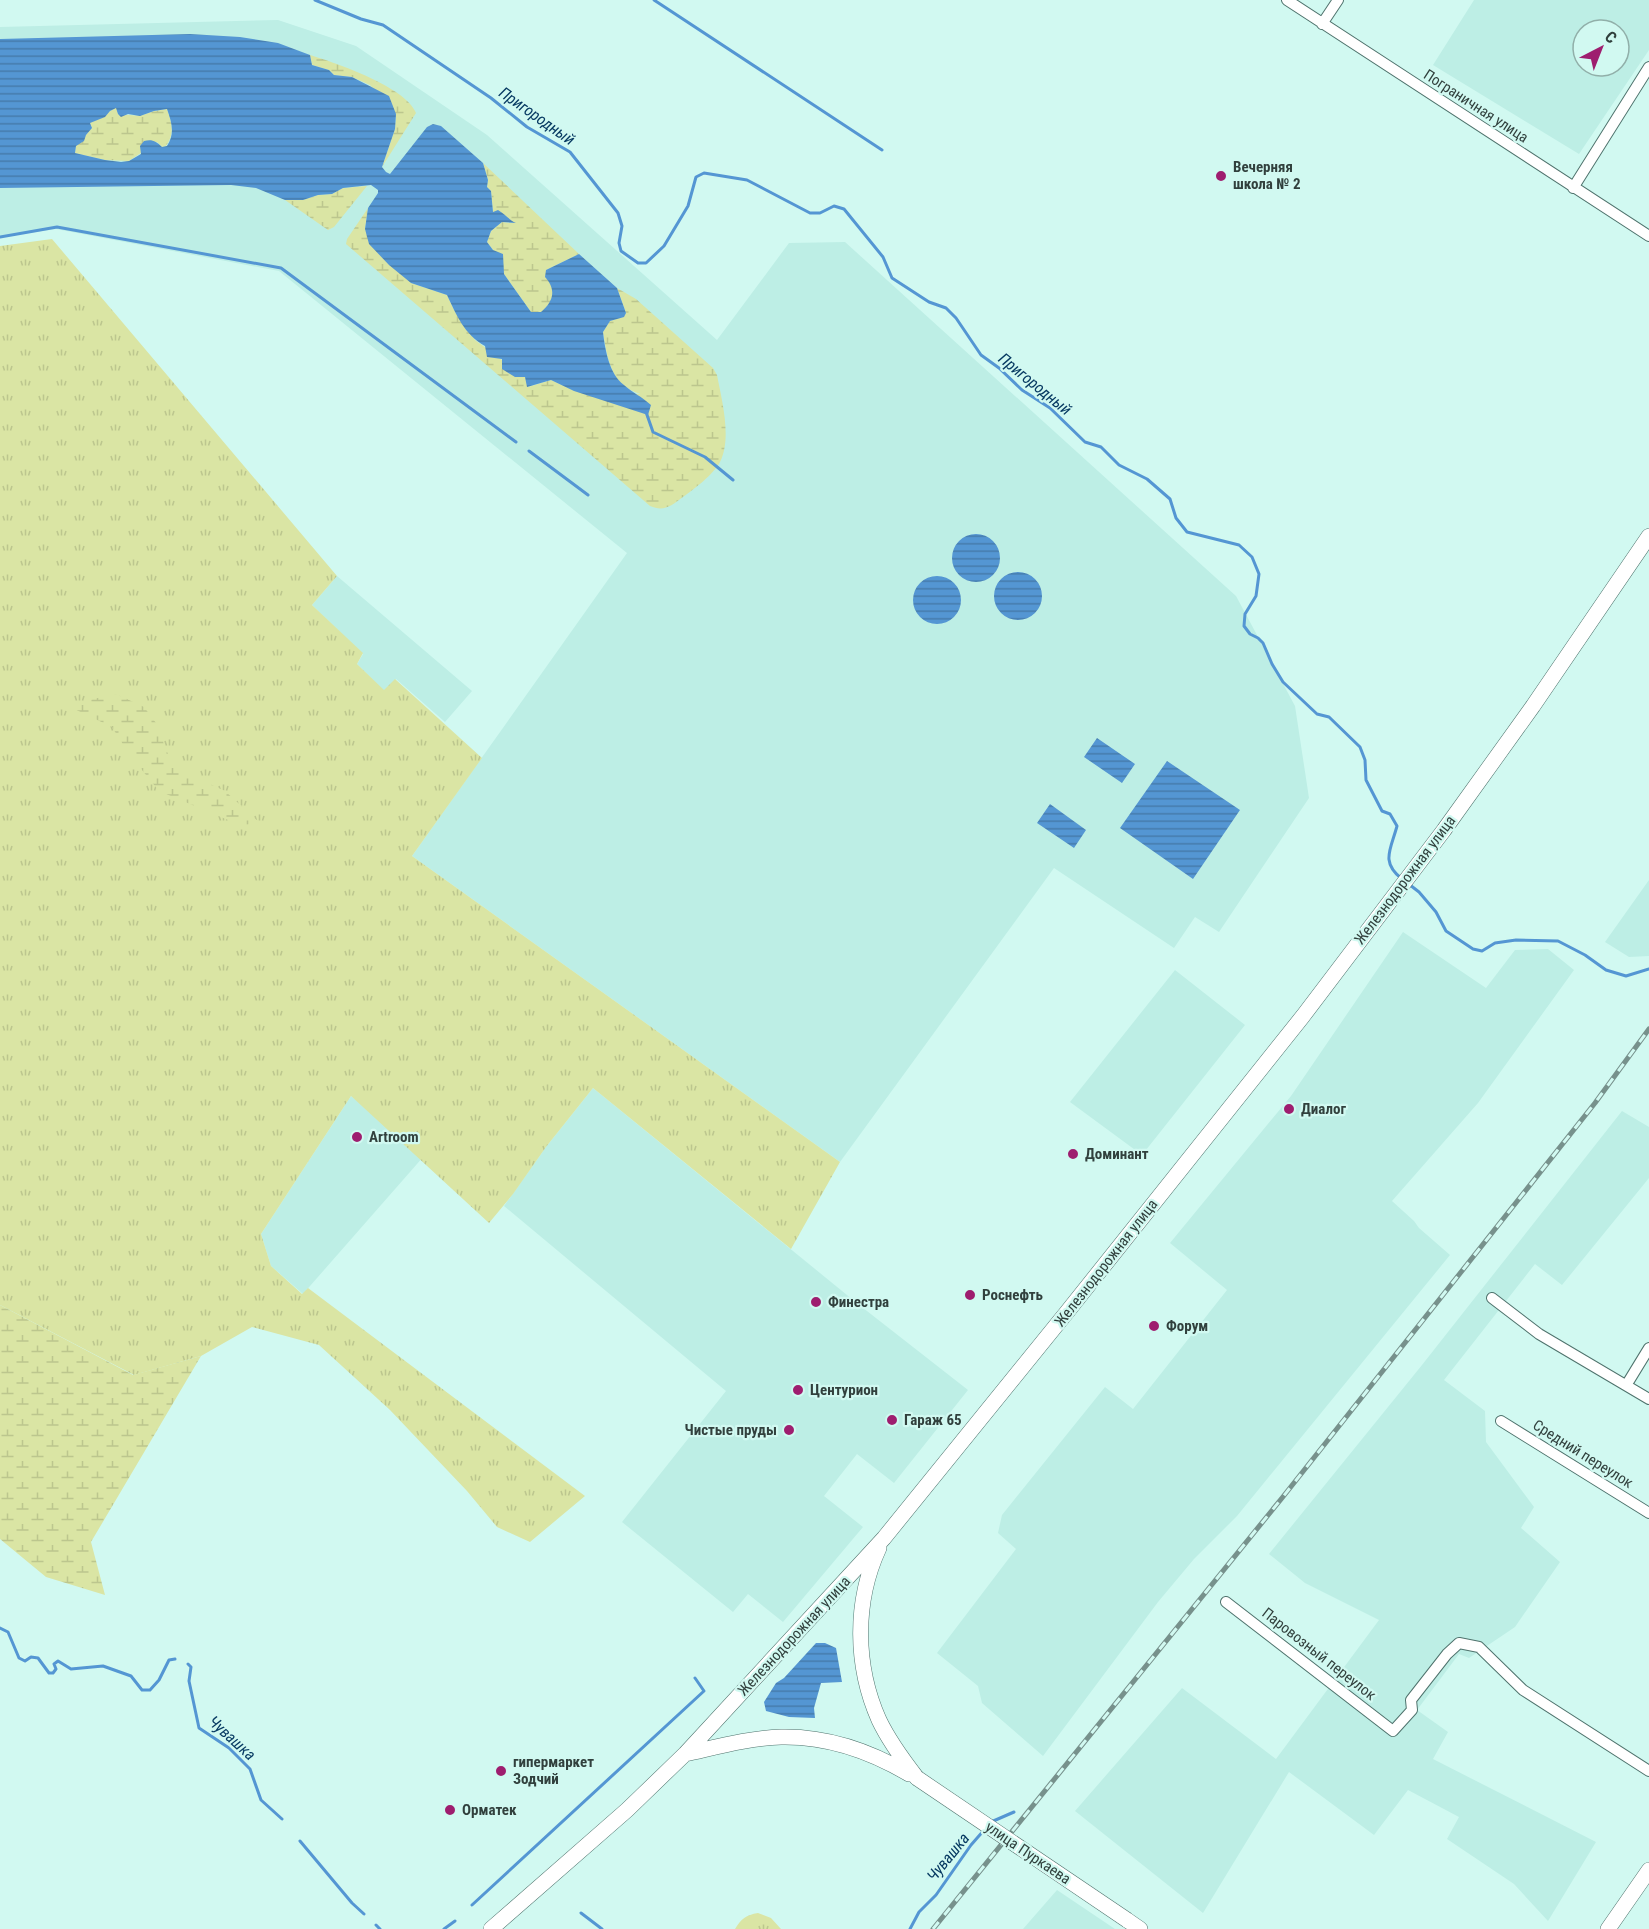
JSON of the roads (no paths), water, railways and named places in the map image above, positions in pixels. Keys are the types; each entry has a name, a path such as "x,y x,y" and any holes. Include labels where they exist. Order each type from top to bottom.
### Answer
{"main road":[{"name":"Железнодорожная улица","path":"491,1929 627,1810 685,1754 884,1538 1303,1016 1417,866 1533,706 1649,536"},
{"path":"884,1538 872,1563 864,1590 861,1653 867,1687 879,1720 896,1750 917,1778"},
{"name":"улица Пуркаева","path":"685,1754 745,1741 781,1737 817,1739 852,1747 886,1760 917,1778 1140,1929"},
{"path":"1608,1929 1649,1870"}],"street":[{"name":"Пограничная улица","path":"1287,0 1649,236"},
{"path":"1322,24 1338,0"},
{"path":"1573,188 1649,67"},
{"path":"1492,1298 1539,1334 1649,1399"},
{"path":"1627,1384 1649,1348"},
{"name":"Средний переулок","path":"1501,1421 1649,1513"},
{"name":"Паровозный переулок","path":"1226,1602 1393,1731 1412,1710 1411,1700 1459,1643 1479,1647 1523,1690 1649,1771"}],"water":[{"path":"190,34 240,37 278,43 310,55 312,65 329,70 334,75 352,77 389,96 396,114 395,129 382,167 390,174 427,127 433,124 441,126 483,163 488,180 487,187 491,191 493,212 498,210 516,223 502,222 491,231 487,242 493,250 503,254 504,274 531,312 541,312 551,300 552,291 545,277 546,270 579,254 617,288 626,313 624,317 610,321 603,332 607,353 611,368 619,380 651,405 648,415 574,391 551,380 527,387 525,377 515,377 502,369 502,359 487,357 485,346 466,330 447,295 411,283 369,244 365,229 368,208 378,193 378,190 371,185 343,188 332,194 318,195 303,200 285,200 256,188 231,185 0,188 0,39","holes":["116,108 121,117 128,114 140,116 167,109 172,128 167,146 162,147 152,140 144,141 140,146 141,154 129,161 121,162 75,153 76,146 84,141 92,128 90,123 105,117"]},
{"path":"971,534 981,534 993,541 1000,553 1000,563 993,575 981,582 971,582 956,571 952,563 952,553 963,538"},
{"path":"1013,572 1023,572 1035,579 1042,591 1042,601 1035,613 1023,620 1013,620 998,609 994,601 994,591 1005,576"},
{"path":"932,576 942,576 954,583 961,595 961,605 954,617 942,624 932,624 917,613 913,605 913,595 924,580"},
{"path":"1097,738 1135,764 1122,783 1084,757"},
{"path":"1167,761 1240,810 1193,879 1120,828"},
{"path":"1050,804 1086,830 1074,848 1037,823"},
{"path":"816,1643 825,1643 836,1648 842,1682 821,1683 814,1708 815,1718 789,1717 766,1711 764,1702 776,1683 784,1678"}],"waterway":[{"name":"Пригородный","path":"315,0 361,19 383,25 491,98 527,127 570,152 618,213 622,226 619,243 621,251 638,263 646,263 664,246 688,206 696,177 704,173 747,180 810,213 820,213 834,206 844,209 883,257 892,278 929,302 946,308 956,318 981,355 1022,390 1050,408 1085,442 1101,447 1119,465 1147,479 1170,499 1176,518 1187,532 1239,545 1252,557 1259,574 1256,596 1245,614 1244,626 1250,634 1263,643 1283,682 1317,714 1329,717 1360,747 1365,760 1366,780 1382,811 1390,814 1397,826 1390,848 1389,861 1395,873 1402,879"},
{"path":"654,0 882,150"},
{"path":"0,237 57,227 281,268 516,442"},
{"path":"646,412 653,432 705,457 733,480"},
{"path":"529,451 588,495"},
{"name":"Пригородный","path":"1410,885 1436,912 1446,931 1473,949 1482,951 1495,943 1516,940 1558,941 1585,955 1606,970 1626,976 1649,969"},
{"name":"Чувашка","path":"0,1628 8,1632 19,1658 25,1661 31,1657 38,1658 49,1673 53,1673 56,1669 54,1664 58,1661 71,1669 103,1666 131,1676 142,1690 150,1690 159,1680 169,1660 175,1659"},
{"name":"Чувашка","path":"188,1664 191,1667 189,1681 199,1728 229,1748 250,1769 261,1800 282,1819"},
{"path":"472,1905 704,1691 695,1678"},
{"name":"Чувашка","path":"991,1822 1014,1812"},
{"name":"Чувашка","path":"910,1929 919,1912 936,1895 985,1829"},
{"name":"Чувашка","path":"300,1841 364,1914"},
{"name":"Чувашка","path":"581,1913 602,1929"},
{"path":"444,1929 455,1921"},
{"name":"Чувашка","path":"376,1925 380,1929"}],"railway":[{"path":"933,1929 1282,1498 1595,1103 1649,1029"}],"place":[{"name":"Вечерняя школа № 2","path":"1221,176"},
{"name":"Диалог","path":"1289,1109"},
{"name":"Artroom","path":"357,1137"},
{"name":"Доминант","path":"1073,1154"},
{"name":"Роснефть","path":"970,1295"},
{"name":"Финестра","path":"816,1302"},
{"name":"Форум","path":"1154,1326"},
{"name":"Центурион","path":"798,1390"},
{"name":"Гараж 65","path":"892,1420"},
{"name":"Чистые пруды","path":"789,1430"},
{"name":"гипермаркет Зодчий","path":"501,1771"},
{"name":"Орматек","path":"450,1810"}]}
